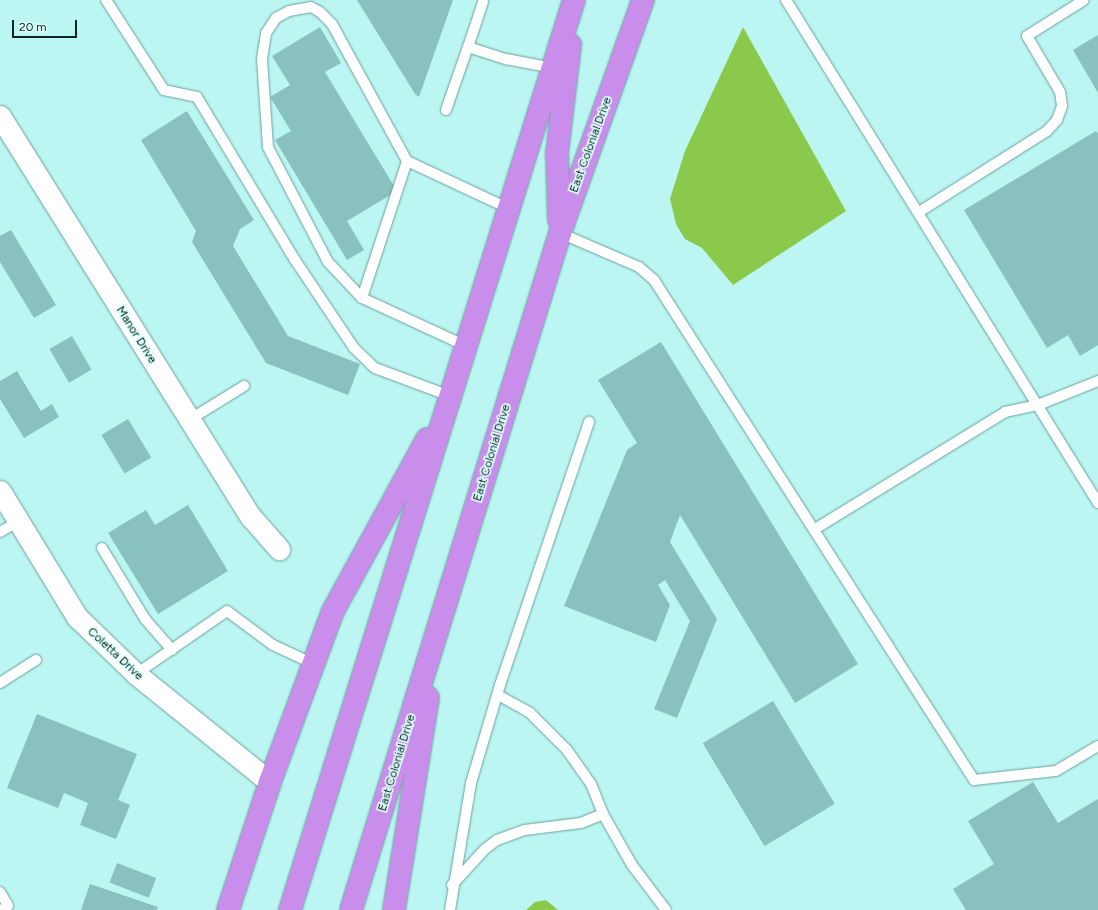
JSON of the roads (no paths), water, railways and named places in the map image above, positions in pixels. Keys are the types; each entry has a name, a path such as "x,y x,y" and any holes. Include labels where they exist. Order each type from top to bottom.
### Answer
{"highway":[{"path":"290,910 508,208 575,0"},
{"path":"560,233 557,153 575,0"},
{"name":"East Colonial Drive","path":"350,910 440,626 560,233 643,0"},
{"path":"228,910 270,782 333,612 450,396"},
{"path":"394,910 440,626"}],"street":[{"name":"Manor Drive","path":"0,116 251,517 279,549"},
{"name":"Coletta Drive","path":"0,491 77,617 136,674 270,782"}],"lane":[{"path":"106,0 164,90 197,97 295,260 354,348 375,368 450,396"},
{"path":"786,0 1098,502"},
{"path":"919,212 1046,131 1057,120 1062,106 1060,92 1027,36 1084,0"},
{"path":"446,110 482,2"},
{"path":"466,346 362,298 328,262 268,147 262,59 266,33 276,18 289,11 311,8 320,12 332,24 407,161 508,208"},
{"path":"468,47 506,59 553,68"},
{"path":"362,298 407,161"},
{"path":"560,233 640,267 654,280 815,529 974,780 1056,771 1098,746"},
{"path":"815,529 1005,412 1038,405 1098,381"},
{"path":"189,420 244,386"},
{"path":"450,910 452,885 471,783 498,695 589,422"},
{"path":"0,532 18,521"},
{"path":"102,548 145,619 172,650"},
{"path":"136,674 227,611 273,645 314,664"},
{"path":"0,683 36,660"},
{"path":"498,695 530,713 567,750 591,784 603,814 632,865 666,910"},
{"path":"452,885 485,849 498,840 525,830 581,823 603,814"},
{"path":"0,892 8,906 1,910"}]}
